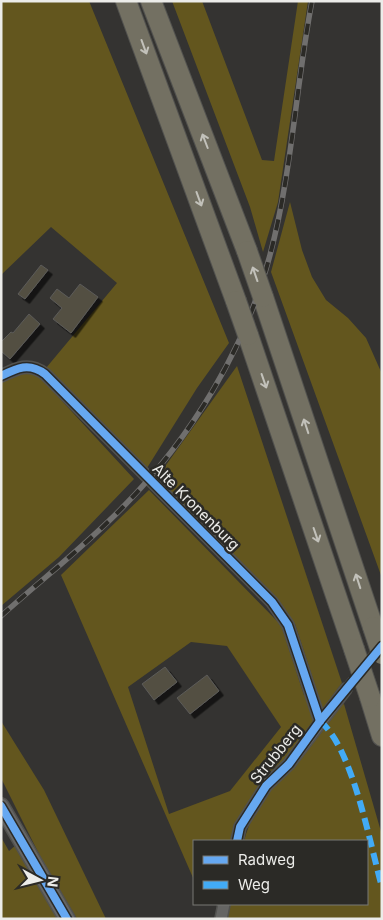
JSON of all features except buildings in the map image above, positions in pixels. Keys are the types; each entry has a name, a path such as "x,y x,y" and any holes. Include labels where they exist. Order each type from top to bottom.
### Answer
{"highway":[{"path":"126,1 236,301 382,736"},
{"path":"151,1 263,297 382,654"}],"main road":[{"path":"1,806 67,919"}],"street":[{"name":"Alte Kronenburg","path":"1,376 19,367 29,366 37,368 45,374 272,602 288,625 320,721"},
{"name":"Strubberg","path":"237,840 240,827 266,786 289,764 346,689"},
{"path":"221,919 224,905"}],"shaded area":[{"path":"1,1 89,1 229,343 197,388 147,468 46,368 117,283 51,227 1,275"},
{"path":"172,1 202,1 262,160 274,161 298,1 308,1 278,202 263,252 250,207"},
{"path":"290,202 302,250 312,277 326,300 348,318 366,338 382,374 382,578 271,272"},
{"path":"237,366 342,683 285,759 262,779 235,828 232,840 193,840 193,878 61,575 149,490 281,625 304,695 314,682 295,624 254,576 156,479","holes":["191,642 227,646 281,727 230,791 169,814 128,687"]},
{"path":"25,372 39,376 134,479 59,557 1,606 1,373 9,378"},
{"path":"344,704 382,835 382,919 227,919 230,905 368,905 368,840 244,840 259,805 283,770 337,707"},
{"path":"1,721 44,790 106,919 77,919 41,858 1,778"},
{"path":"1,837 9,851 16,845 58,919 1,919"}],"tunnel":[{"path":"346,689 381,646"}],"railway":[{"path":"1,616 93,536 147,481 193,422 230,358 246,325 270,255 284,192 312,1"}],"marked path":[{"path":"320,721 332,734 351,774 366,823 382,887"}],"cycle path":[{"path":"1,376 28,367 45,374 272,602 288,625 320,721"},
{"path":"237,840 240,827 266,786 289,764 320,721 382,646"},
{"path":"1,806 67,919"}]}
